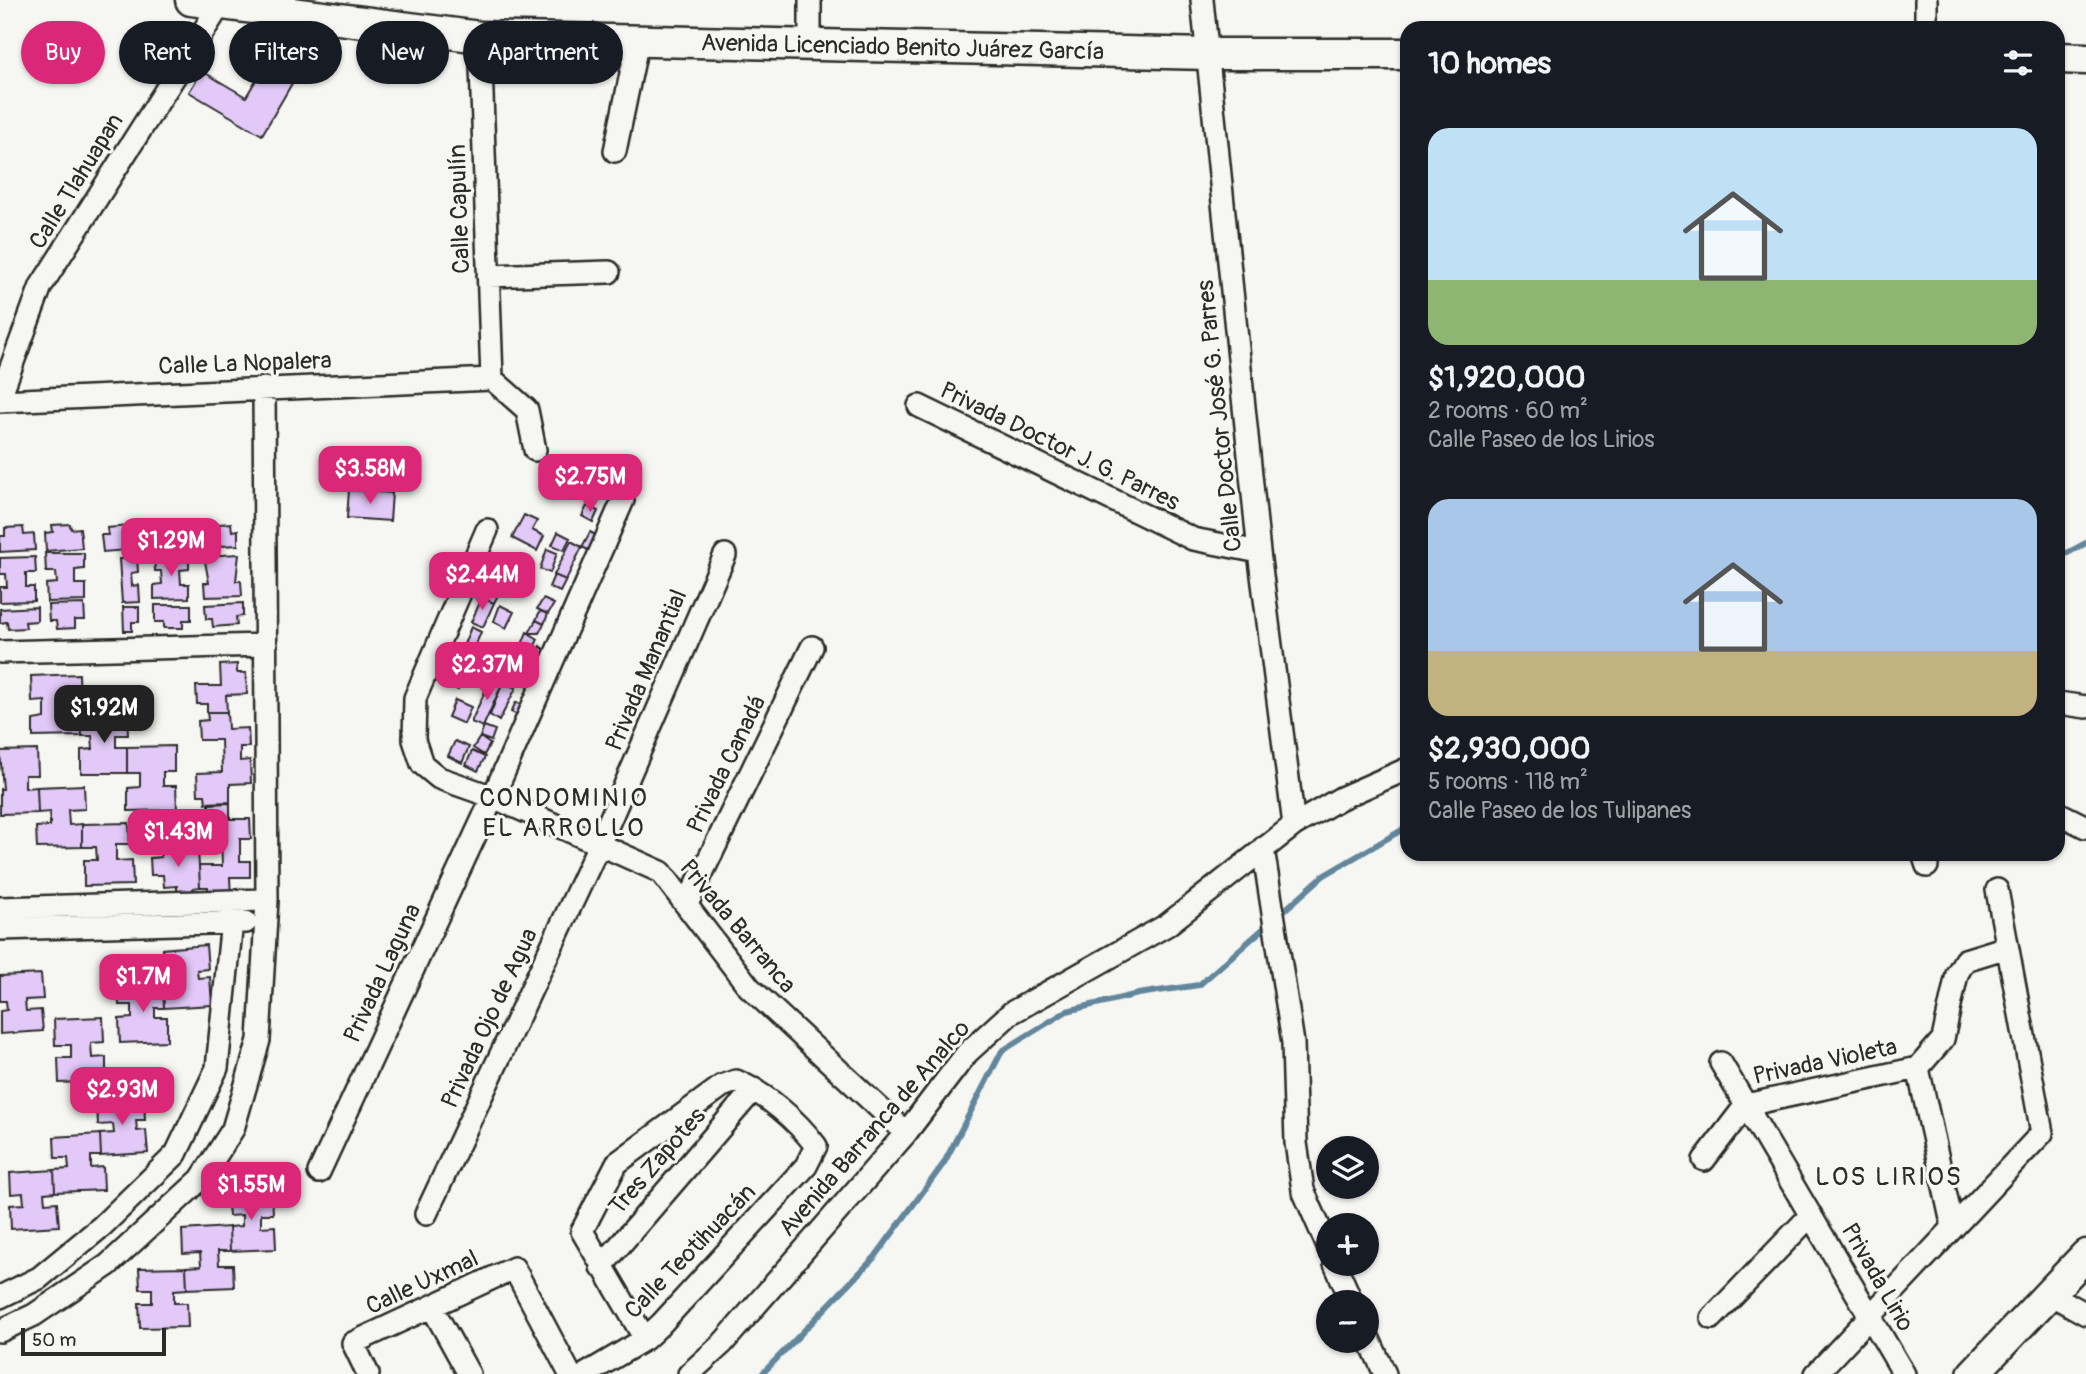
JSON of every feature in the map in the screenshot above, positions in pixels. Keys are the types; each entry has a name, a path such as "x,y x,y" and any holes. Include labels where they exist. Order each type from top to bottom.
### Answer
{"main road":[{"name":"Avenida Licenciado Benito Juárez García","path":"206,2 463,35"},
{"name":"Avenida Licenciado Benito Juárez García","path":"623,40 1208,54 1400,54"},
{"path":"2065,58 2086,58"},
{"path":"1973,1374 2086,1255"}],"street":[{"path":"810,0 810,45"},
{"name":"Calle Doctor José G. Parres","path":"1202,0 1259,552 1294,825"},
{"path":"1926,0 1926,21"},
{"name":"Calle Tlahuapan","path":"0,399 41,286 206,2"},
{"path":"615,151 638,40"},
{"name":"Calle Capulín","path":"482,84 492,379"},
{"path":"488,276 609,272"},
{"path":"492,379 527,410 535,450"},
{"name":"Calle La Nopalera","path":"0,399 492,379"},
{"path":"0,1331 34,1315 108,1265 201,1179 233,1129 258,1040 267,900 264,388"},
{"name":"Privada Doctor J. G. Parres","path":"919,406 1193,539 1259,552"},
{"name":"Privada Laguna","path":"319,1172 493,797 622,499"},
{"name":"Privada Barranca","path":"487,530 415,698 414,740 422,764 439,778 493,797 661,872 749,987 906,1133"},
{"name":"Privada Manantial","path":"599,845 724,555"},
{"path":"0,652 266,645"},
{"name":"Privada Canadá","path":"687,904 813,648"},
{"path":"2065,704 2086,707"},
{"name":"Avenida Barranca de Analco","path":"689,1374 722,1344 906,1133 967,1053 1011,1013 1167,925 1294,825 1341,798 1400,772"},
{"path":"2065,816 2086,827"},
{"name":"Privada Ojo de Agua","path":"426,1214 599,845"},
{"path":"1263,848 1281,981 1293,1043 1296,1143 1303,1190 1316,1220"},
{"path":"1816,1374 2042,1133 1997,890"},
{"path":"0,908 267,900"},
{"path":"0,1297 39,1278 102,1226 176,1154 217,1068 234,923 234,901"},
{"path":"0,929 265,922"},
{"name":"Privada Violeta","path":"1746,1105 1918,1068 1943,1039 1957,974 1965,960 2007,947"},
{"name":"Privada Lirio","path":"1721,1063 1904,1374"},
{"path":"1918,1068 1953,1228"},
{"path":"645,1339 582,1231 617,1163 722,1086 736,1081 754,1089"},
{"name":"Calle Teotihuacán","path":"586,1374 645,1339 806,1166 816,1146 803,1129 754,1089"},
{"name":"Tres Zapotes","path":"601,1267 754,1089"},
{"path":"1704,1160 1746,1105"},
{"path":"1712,1318 1811,1215"},
{"name":"Calle Uxmal","path":"368,1374 353,1343 514,1268 570,1374"},
{"path":"2050,1294 2086,1314"},
{"path":"432,1307 469,1374"},
{"path":"1375,1353 1385,1374"}],"building":[{"path":"215,79 246,97 254,84 292,84 262,135 189,92 194,84 215,84"},
{"path":"565,470 569,482 552,487 549,475"},
{"path":"349,490 392,493 390,521 347,518"},
{"path":"587,506 598,511 593,522 582,516"},
{"path":"524,515 537,521 532,530 544,536 537,551 512,538"},
{"path":"231,523 232,531 238,530 238,545 204,547 203,531 208,531 208,525"},
{"path":"70,524 71,529 80,528 82,548 46,551 45,533 53,532 52,525"},
{"path":"129,526 129,533 137,532 139,549 103,552 101,535 108,535 107,528"},
{"path":"179,526 179,533 187,533 188,547 172,548 170,527"},
{"path":"23,527 24,535 34,534 35,550 0,552 0,536 5,536 5,528"},
{"path":"558,532 570,538 564,550 552,545"},
{"path":"590,532 601,538 594,553 582,547"},
{"path":"571,541 582,547 566,580 554,575"},
{"path":"547,549 557,553 550,573 540,569"},
{"path":"45,553 84,553 84,569 75,570 75,584 86,584 86,601 47,602 46,584 57,583 56,572 46,572"},
{"path":"239,554 236,581 241,581 242,596 205,597 204,583 209,583 204,556"},
{"path":"189,556 189,569 180,570 181,584 189,584 189,598 154,599 154,585 162,584 161,571 155,571 154,557"},
{"path":"35,557 36,573 26,573 26,587 34,587 34,601 0,602 0,587 7,587 6,574 0,574 0,558"},
{"path":"137,558 138,572 131,573 132,586 139,585 140,602 122,603 119,559"},
{"path":"498,563 522,573 517,584 493,574"},
{"path":"554,575 566,580 560,592 549,587"},
{"path":"488,586 500,591 494,603 482,598"},
{"path":"482,598 494,603 483,627 471,622"},
{"path":"543,599 554,604 548,614 537,609"},
{"path":"243,603 243,616 236,617 237,625 213,627 212,619 206,619 205,605"},
{"path":"84,604 85,620 75,620 75,628 57,629 56,621 49,621 48,605"},
{"path":"155,605 191,605 191,620 183,620 183,628 164,628 164,622 155,622"},
{"path":"500,605 514,612 506,628 494,621"},
{"path":"37,607 37,621 25,622 26,628 8,629 7,622 0,623 0,609"},
{"path":"123,607 139,607 139,622 132,622 132,631 124,631"},
{"path":"540,611 548,614 544,624 536,620"},
{"path":"536,620 544,624 539,633 529,633"},
{"path":"471,627 481,632 466,668 456,664"},
{"path":"527,632 538,639 523,674 512,670"},
{"path":"540,646 547,652 540,663 532,657"},
{"path":"494,650 500,653 497,661 491,658"},
{"path":"532,657 541,665 536,674 525,668"},
{"path":"237,664 237,673 246,673 247,694 226,695 227,712 207,712 207,704 197,704 196,686 221,686 220,665"},
{"path":"452,668 465,674 458,690 445,683"},
{"path":"525,668 536,674 532,687 520,682"},
{"path":"79,674 80,698 67,699 68,716 81,716 82,736 33,737 33,720 45,718 45,701 32,702 31,676"},
{"path":"492,676 503,682 483,727 471,722"},
{"path":"503,682 516,688 499,721 490,715"},
{"path":"455,700 471,707 464,724 448,717"},
{"path":"516,702 526,707 522,717 511,712"},
{"path":"207,712 227,712 228,729 248,728 249,747 240,747 240,761 250,760 251,783 230,784 230,802 206,803 205,795 198,795 197,773 222,772 221,740 199,740 198,721 208,720"},
{"path":"127,715 128,735 116,735 116,747 127,747 127,773 81,773 81,750 93,749 92,736 82,736 81,716"},
{"path":"484,726 495,730 491,741 480,737"},
{"path":"480,737 490,744 484,755 473,748"},
{"path":"455,741 469,747 462,763 448,756"},
{"path":"174,746 174,772 163,772 163,786 176,786 177,810 128,811 128,788 140,787 140,773 127,773 127,747"},
{"path":"37,750 38,775 25,775 25,788 37,787 38,813 0,814 0,789 3,789 0,751"},
{"path":"472,751 485,757 478,771 466,765"},
{"path":"84,785 85,809 68,810 69,825 82,824 82,847 37,848 36,827 50,826 50,812 38,813 37,787"},
{"path":"230,803 230,819 250,819 251,839 240,839 240,861 250,861 250,877 230,877 231,897 207,897 208,887 200,887 199,866 222,866 221,835 199,836 198,813 209,813 209,804"},
{"path":"129,823 130,844 116,844 116,861 132,860 133,885 84,886 84,860 97,860 96,847 82,847 82,824"},
{"path":"198,848 200,887 193,888 193,893 177,894 177,886 164,887 163,875 151,875 150,858 161,857 160,850"},
{"path":"206,945 208,969 197,970 198,978 210,977 212,1005 164,1008 163,984 177,984 175,969 163,970 162,949"},
{"path":"41,974 43,999 25,1000 26,1011 41,1010 43,1031 0,1034 0,1011 7,1010 6,1001 0,1001 0,976"},
{"path":"163,984 164,1008 155,1008 155,1017 167,1017 167,1041 120,1043 119,1019 132,1018 132,1005 119,1005 118,986"},
{"path":"103,1017 104,1042 91,1043 92,1058 106,1057 106,1081 59,1083 58,1058 71,1058 71,1045 55,1045 54,1019"},
{"path":"144,1098 145,1120 136,1120 137,1131 146,1130 148,1153 101,1156 100,1134 114,1133 113,1124 98,1125 97,1101"},
{"path":"100,1134 101,1156 91,1156 91,1168 103,1167 104,1190 55,1192 54,1170 69,1169 68,1158 55,1158 54,1137"},
{"path":"54,1170 55,1192 44,1193 45,1203 57,1202 59,1226 11,1229 10,1205 24,1204 23,1193 11,1194 10,1173"},
{"path":"272,1192 273,1214 261,1214 261,1227 275,1226 276,1249 230,1251 229,1227 242,1226 242,1215 229,1216 227,1194"},
{"path":"229,1227 230,1251 218,1251 219,1265 233,1265 234,1287 187,1289 186,1267 201,1266 200,1253 183,1254 182,1230"},
{"path":"186,1267 187,1289 174,1290 174,1303 187,1303 188,1327 140,1328 139,1303 152,1303 152,1289 140,1289 139,1268"}],"waterway":[{"path":"2065,554 2086,543"},
{"path":"1279,915 1323,876 1400,831"},
{"path":"762,1374 875,1257 944,1163 1002,1051 1067,1011 1138,994 1199,985 1271,922"}],"district":[{"name":"CONDOMINIO EL ARROLLO","path":"564,812"},
{"name":"LOS LIRIOS","path":"1889,1176"}]}
